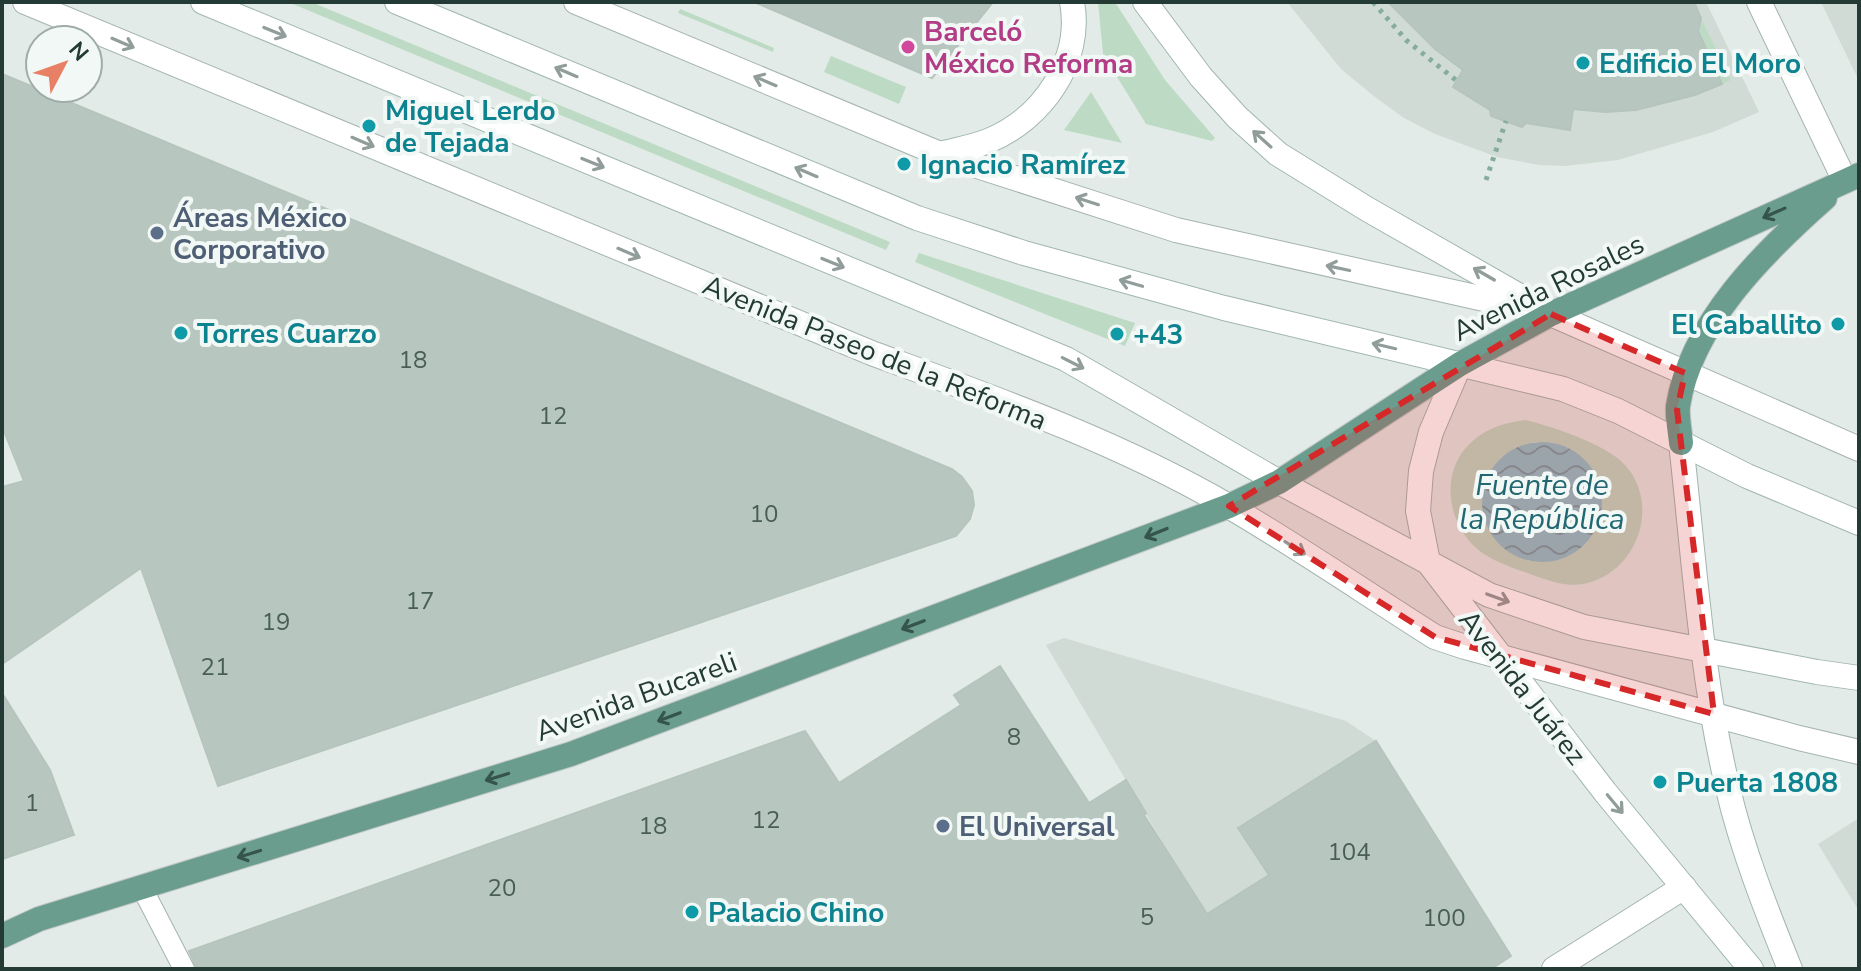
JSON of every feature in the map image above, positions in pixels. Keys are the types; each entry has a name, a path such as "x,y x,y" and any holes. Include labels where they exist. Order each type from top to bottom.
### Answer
{"main road":[{"name":"Avenida Paseo de la Reforma","path":"25,2 874,354 1035,416 1156,469 1229,506 1435,637 1859,752"},
{"path":"203,2 1066,359 1279,482 1489,595 1584,627 1859,678"},
{"path":"397,2 917,218 1024,253 1224,308 1563,389 1618,411 1747,476 1859,523"},
{"path":"576,2 940,154 1176,230 1551,314"},
{"path":"940,154 989,141 1020,123 1042,102 1057,83 1066,63 1072,40 1072,2"},
{"path":"1759,2 1852,178 1797,223 1742,280 1718,313 1685,373 1677,410 1705,649 1728,791 1770,920 1790,969"},
{"path":"1152,4 1201,77 1237,117 1278,154 1356,203 1551,314 1859,449"},
{"name":"Avenida Rosales","path":"1279,482 1460,364 1551,314 1852,178"},
{"name":"Avenida Juárez","path":"1460,364 1431,432 1421,471 1418,511 1428,562 1605,792 1751,969"},
{"name":"Avenida Bucareli","path":"2,936 39,919 571,754 1229,506 1279,482"},
{"path":"1554,969 1684,887"}],"lane":[{"path":"142,888 184,969"}],"path":[{"path":"1373,2 1406,40 1457,81"},
{"path":"1486,180 1506,121"}],"highlighted area":[{"path":"1551,314 1685,373 1677,410 1714,714 1435,637 1229,506"}],"shaded area":[{"path":"1287,2 1706,2 1759,112 1713,132 1618,160 1565,166 1539,165 1497,157 1435,134 1404,118 1375,97 1341,69"},
{"path":"1821,2 1859,2 1859,81 1833,27"},
{"path":"1064,638 1346,721 1376,741 1511,956 1491,969 1111,969 1173,860 1046,645"},
{"path":"1859,818 1859,911 1818,844"}],"green space":[{"path":"288,2 311,2 890,242 886,250"},
{"path":"1098,2 1115,2 1165,80 1215,138 1212,141 1146,124 1103,54"},
{"path":"680,9 774,48 773,52 678,13"},
{"path":"1701,18 1731,80 1722,84 1698,31"},
{"path":"831,56 906,87 899,104 824,72"},
{"path":"1091,92 1122,143 1064,130"},
{"path":"919,253 1135,323 1125,346 915,262"},
{"path":"1526,420 1578,437 1605,450 1625,465 1636,481 1642,499 1638,536 1617,567 1602,578 1583,584 1562,584 1508,566 1475,547 1457,522 1451,493 1452,478 1464,450 1487,431","holes":["1534,442 1569,448 1583,458 1602,509 1596,528 1585,544 1530,561 1511,553 1496,540 1482,504 1484,486 1491,470 1502,457"]}],"water":[{"name":"Fuente de la República","path":"1542,442 1565,447 1584,460 1597,479 1602,502 1597,525 1584,544 1565,557 1542,562 1519,557 1500,544 1487,525 1482,502 1487,479 1500,460 1519,447"}],"building":[{"name":"Barceló México Reforma","path":"754,2 993,2 932,78"},
{"name":"Edificio El Moro","path":"1388,2 1694,2 1701,18 1698,31 1722,84 1695,95 1636,110 1605,112 1573,109 1570,130 1526,123 1522,127 1491,116 1490,110 1453,87 1463,70 1435,49"},
{"path":"2,74 24,83 24,104 74,104 952,469 972,491 974,505 970,519 956,536 218,786 141,568 2,664 2,487 24,481 2,426"},
{"path":"1000,666 1089,803 1126,780 1146,813 1144,815 1207,914 1269,875 1238,828 1376,741 1511,956 1491,969 197,969 189,951 805,731 839,783 961,705 954,695"},
{"path":"2,693 50,770 74,835 2,859"}],"place":[{"name":"Barceló México Reforma","path":"908,47"},
{"name":"Edificio El Moro","path":"1583,63"},
{"name":"Miguel Lerdo de Tejada","path":"369,126"},
{"name":"Ignacio Ramírez","path":"904,164"},
{"name":"Áreas México Corporativo","path":"157,233"},
{"name":"El Caballito","path":"1838,324"},
{"name":"Torres Cuarzo","path":"181,333"},
{"name":"+43","path":"1117,334"},
{"name":"Puerta 1808","path":"1660,782"},
{"name":"El Universal","path":"943,826"},
{"name":"Palacio Chino","path":"692,912"}]}
